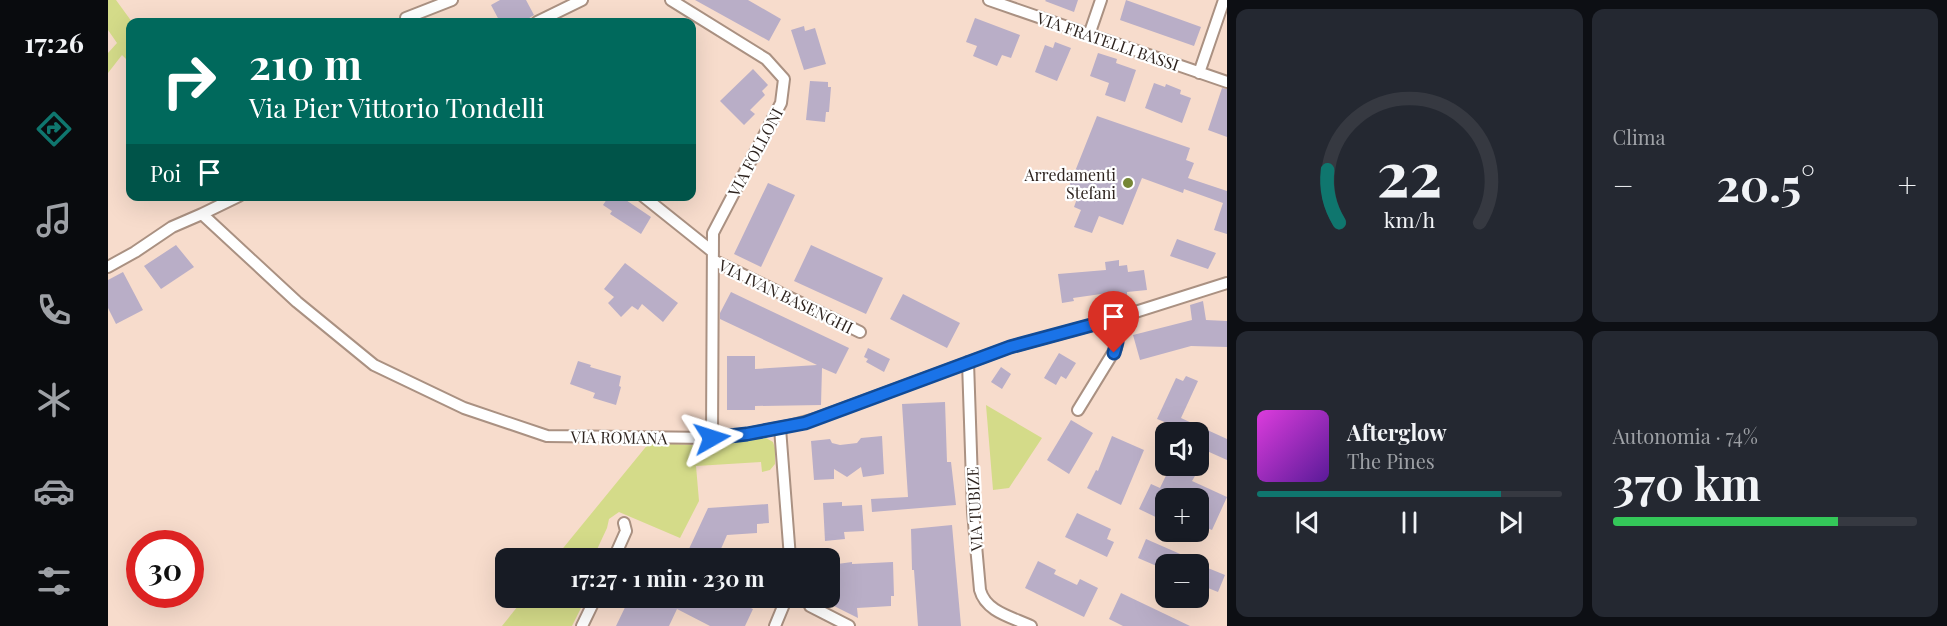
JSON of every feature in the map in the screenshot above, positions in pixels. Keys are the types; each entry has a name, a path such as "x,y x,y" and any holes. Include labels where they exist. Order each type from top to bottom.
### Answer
{"street":[{"path":"406,18 452,0"},
{"path":"545,18 582,0"},
{"name":"VIA FOLLONI","path":"671,0 766,59 784,79 781,103 713,233 712,438"},
{"name":"VIA FRATELLI BASSI","path":"989,0 1227,82"},
{"path":"1089,34 1101,0"},
{"path":"1199,73 1224,0"},
{"path":"108,267 172,227 229,201"},
{"path":"650,201 713,256"},
{"name":"VIA ROMANA","path":"202,214 297,302 374,365 465,408 547,436 712,438 780,428 815,419 1010,347 1110,320 1227,283"},
{"name":"VIA IVAN BASENGHI","path":"713,256 860,332"},
{"path":"1078,410 1116,348 1117,342 1110,320"},
{"name":"VIA TUBIZE","path":"968,362 973,512 980,590 982,597 990,607 1031,626"},
{"path":"780,428 789,548"},
{"path":"618,548 626,531 624,523"},
{"path":"582,626 591,608"},
{"path":"775,626 783,608"},
{"path":"814,608 849,626"}],"green space":[{"path":"108,0 116,0 129,18 126,18 126,59 122,55 108,73 108,53 117,43 108,30"},
{"path":"986,405 1042,438 1009,488 993,490"},
{"path":"766,438 773,442 775,464 770,470 762,472 761,462 696,466 699,501 680,538 619,512 609,519 598,548 563,548 649,443 698,445"},
{"path":"516,608 581,608 572,626 502,626"}],"building":[{"path":"500,0 526,0 534,15 529,18 498,18 491,5"},
{"path":"695,0 748,0 781,19 769,41"},
{"path":"1046,0 1078,0 1074,12"},
{"path":"1126,0 1201,27 1194,46 1120,20"},
{"path":"975,18 1020,35 1011,58 1002,55 997,66 973,56 977,46 966,42"},
{"path":"804,26 805,31 815,28 826,64 804,70 791,30"},
{"path":"1055,42 1071,48 1057,81 1035,72 1045,45 1053,48"},
{"path":"1098,53 1117,59 1116,63 1136,70 1125,102 1105,95 1109,83 1090,76"},
{"path":"753,69 768,85 762,91 765,95 750,110 755,114 744,125 720,101"},
{"path":"810,81 828,82 828,87 831,87 829,112 826,112 825,122 806,120"},
{"path":"1154,83 1165,87 1166,84 1181,90 1180,94 1191,98 1182,123 1145,108"},
{"path":"1222,88 1227,89 1227,137 1208,130"},
{"path":"1097,116 1190,148 1186,160 1194,163 1188,178 1227,191 1227,234 1214,230 1223,203 1184,189 1183,193 1142,178 1123,225 1099,216 1092,233 1074,227 1081,210 1074,207 1079,193 1068,189"},
{"path":"768,183 795,195 761,267 734,254"},
{"path":"606,201 627,201 651,217 641,234 610,214 612,211 603,205"},
{"path":"1177,239 1216,253 1208,269 1170,256"},
{"path":"176,245 194,267 161,289 144,266"},
{"path":"811,245 883,278 866,314 794,281"},
{"path":"1119,260 1119,266 1127,265 1128,272 1144,270 1147,290 1127,292 1127,297 1109,299 1108,293 1073,298 1074,301 1062,303 1058,274 1106,270 1105,262"},
{"path":"625,263 678,303 663,322 642,304 638,310 632,306 621,317 608,303 614,297 604,289"},
{"path":"123,272 143,310 116,324 108,308 108,280"},
{"path":"731,292 849,348 836,374 822,368 821,405 755,406 755,410 727,410 727,356 755,356 755,369 817,365 720,319 720,313"},
{"path":"903,294 960,323 947,348 890,319"},
{"path":"1203,301 1206,320 1227,321 1227,347 1191,346 1140,360 1133,335 1192,320 1190,305"},
{"path":"868,348 890,359 884,372 866,362 868,359 864,357"},
{"path":"1059,353 1076,363 1066,379 1061,376 1056,385 1044,378"},
{"path":"578,361 621,376 619,386 621,387 616,405 593,398 595,393 570,384"},
{"path":"1001,367 1011,374 1002,389 991,382"},
{"path":"1186,376 1198,381 1181,418 1190,422 1164,422 1157,419 1176,378 1183,381"},
{"path":"945,402 947,462 951,462 956,505 872,512 871,499 908,497 902,404"},
{"path":"1071,420 1093,433 1069,474 1047,460"},
{"path":"1209,431 1227,439 1227,460 1209,452"},
{"path":"882,436 884,474 863,477 861,467 847,477 834,469 834,479 814,480 811,441 830,439 832,443 840,445 857,443 861,438"},
{"path":"1112,436 1144,450 1121,505 1087,488 1096,470 1098,471"},
{"path":"1166,476 1195,476 1192,481 1207,488 1160,488"},
{"path":"1151,484 1160,488 1155,488 1155,517 1139,509"},
{"path":"1209,489 1227,497 1212,530 1209,529"},
{"path":"842,502 842,506 862,505 864,531 844,532 845,539 825,541 823,503"},
{"path":"768,504 769,523 757,524 757,533 727,535 721,548 689,548 708,508"},
{"path":"1077,513 1111,529 1107,539 1114,542 1107,557 1065,537"},
{"path":"952,525 961,626 918,626 914,570 912,570 911,529"},
{"path":"1146,539 1180,554 1155,554 1155,565 1138,558"},
{"path":"1038,561 1056,570 1054,574 1077,585 1080,579 1098,588 1084,617 1025,588"},
{"path":"893,562 894,596 891,596 891,606 857,608 858,618 838,608 840,608 840,564"},
{"path":"1209,568 1225,575 1218,592 1209,588"},
{"path":"1121,593 1190,626 1123,626 1109,619"},
{"path":"625,608 753,609 745,626 710,626 677,609 669,626 616,626"}],"place":[{"name":"Arredamenti Stefani","path":"1128,183"}],"route":[{"path":"712,438 805,423 1010,347 1110,320 1117,342 1114,353"}]}
